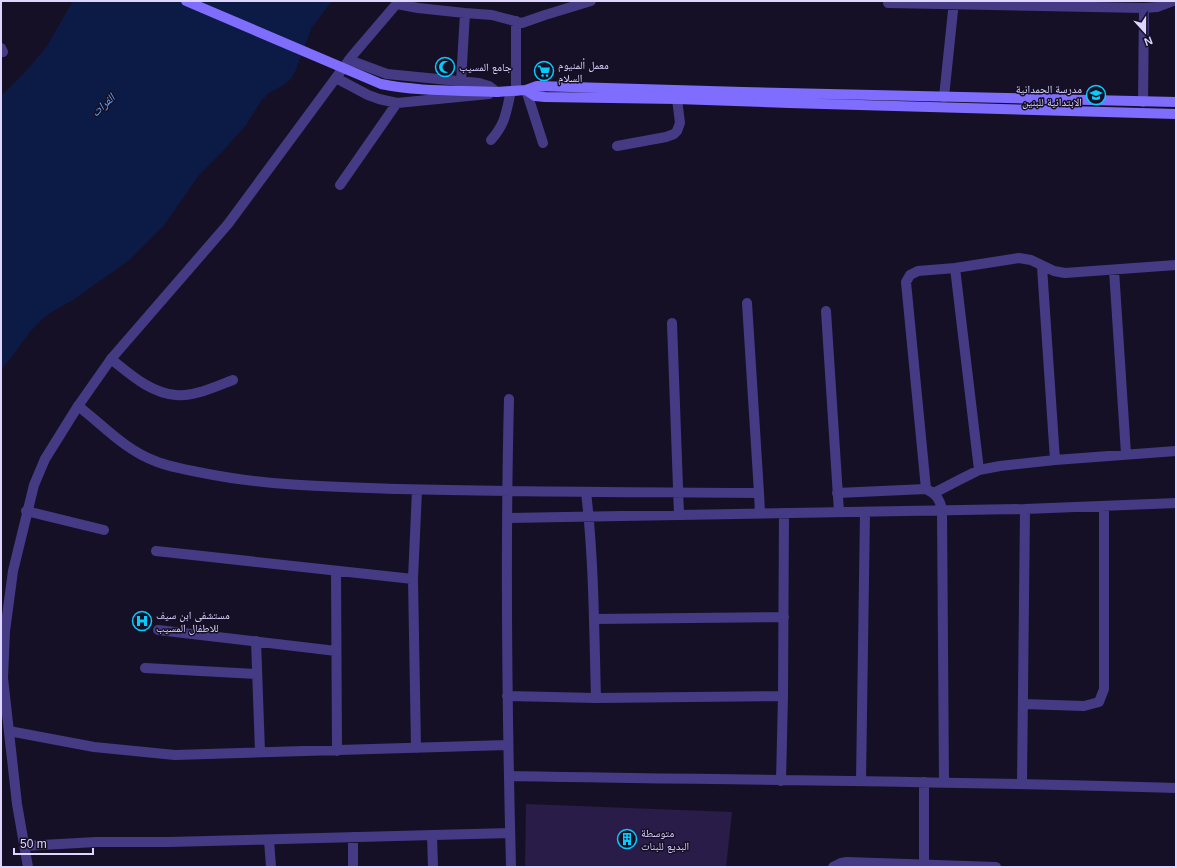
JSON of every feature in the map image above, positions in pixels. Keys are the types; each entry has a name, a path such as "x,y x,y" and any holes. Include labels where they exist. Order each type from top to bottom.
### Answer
{"main road":[{"path":"186,1 381,84 397,88 497,92 517,91 537,86 1176,102"},
{"path":"517,91 540,97 677,99 1176,114"}],"street":[{"path":"28,867 17,804 3,678 5,631 13,571 26,511 34,485 45,459 78,406 111,359 228,224 349,60 398,2 418,8 492,15 522,23 591,1"},
{"path":"888,3 954,3 1144,8 1158,7 1173,1"},
{"path":"944,97 954,3"},
{"path":"1143,102 1144,8"},
{"path":"461,81 465,13"},
{"path":"491,140 500,130 517,91 516,21"},
{"path":"349,60 387,74 484,84 497,92"},
{"path":"336,78 368,95 397,103 476,96 497,92"},
{"path":"517,91 543,143"},
{"path":"617,146 666,137 674,134 680,123 677,99"},
{"path":"340,185 397,103"},
{"path":"944,782 942,510 940,501 930,491 906,282 910,275 918,271 955,268 1019,258 1031,260 1042,267 1065,273 1176,265"},
{"path":"1042,267 1054,460"},
{"path":"955,268 979,470"},
{"path":"1114,270 1126,454"},
{"path":"747,303 760,513"},
{"path":"826,312 839,512"},
{"path":"672,323 679,515"},
{"path":"111,359 138,381 159,391 176,395 208,389 232,380"},
{"path":"509,399 506,492 507,696 511,867"},
{"path":"78,406 131,449 157,462 225,478 350,488 417,490 506,492 759,493"},
{"path":"837,493 930,491 959,480 979,470 1054,460 1176,451"},
{"path":"416,748 413,579 417,490"},
{"path":"586,492 589,516 596,698"},
{"path":"507,518 1025,509 1176,503"},
{"path":"1023,704 1084,706 1099,702 1104,689 1104,507"},
{"path":"1022,783 1025,509"},
{"path":"26,511 104,530"},
{"path":"861,781 865,512"},
{"path":"781,781 784,513"},
{"path":"156,551 413,579"},
{"path":"336,571 337,751"},
{"path":"594,619 784,616"},
{"path":"158,630 336,651"},
{"path":"256,641 260,752"},
{"path":"145,668 257,674"},
{"path":"507,696 596,698 783,696"},
{"path":"9,731 94,747 148,753 190,755 508,745"},
{"path":"509,776 781,781 1022,783 1176,788"},
{"path":"924,782 924,864"},
{"path":"24,846 96,842 269,840 510,833"},
{"path":"432,835 433,867"},
{"path":"353,837 353,867"},
{"path":"269,840 270,867"},
{"path":"833,867 847,862 996,867"}],"water":[{"name":"الفرات","path":"73,1 332,1 312,27 295,72 290,80 269,93 261,101 246,125 199,175 165,224 128,261 73,300 41,320 1,370 1,96 27,70 47,46"}],"building":[{"name":"متوسطة البديع للبنات","path":"526,804 732,812 726,867 525,867"}],"place":[{"name":"جامع المسيب","path":"445,67"},
{"name":"معمل ألمنيوم السلام","path":"544,71"},
{"name":"مدرسة الحمدانية الابتدائية للبنين","path":"1096,95"},
{"name":"مستشفى ابن سيف للاطفال المسيب","path":"142,621"},
{"name":"متوسطة البديع للبنات","path":"627,839"}]}
